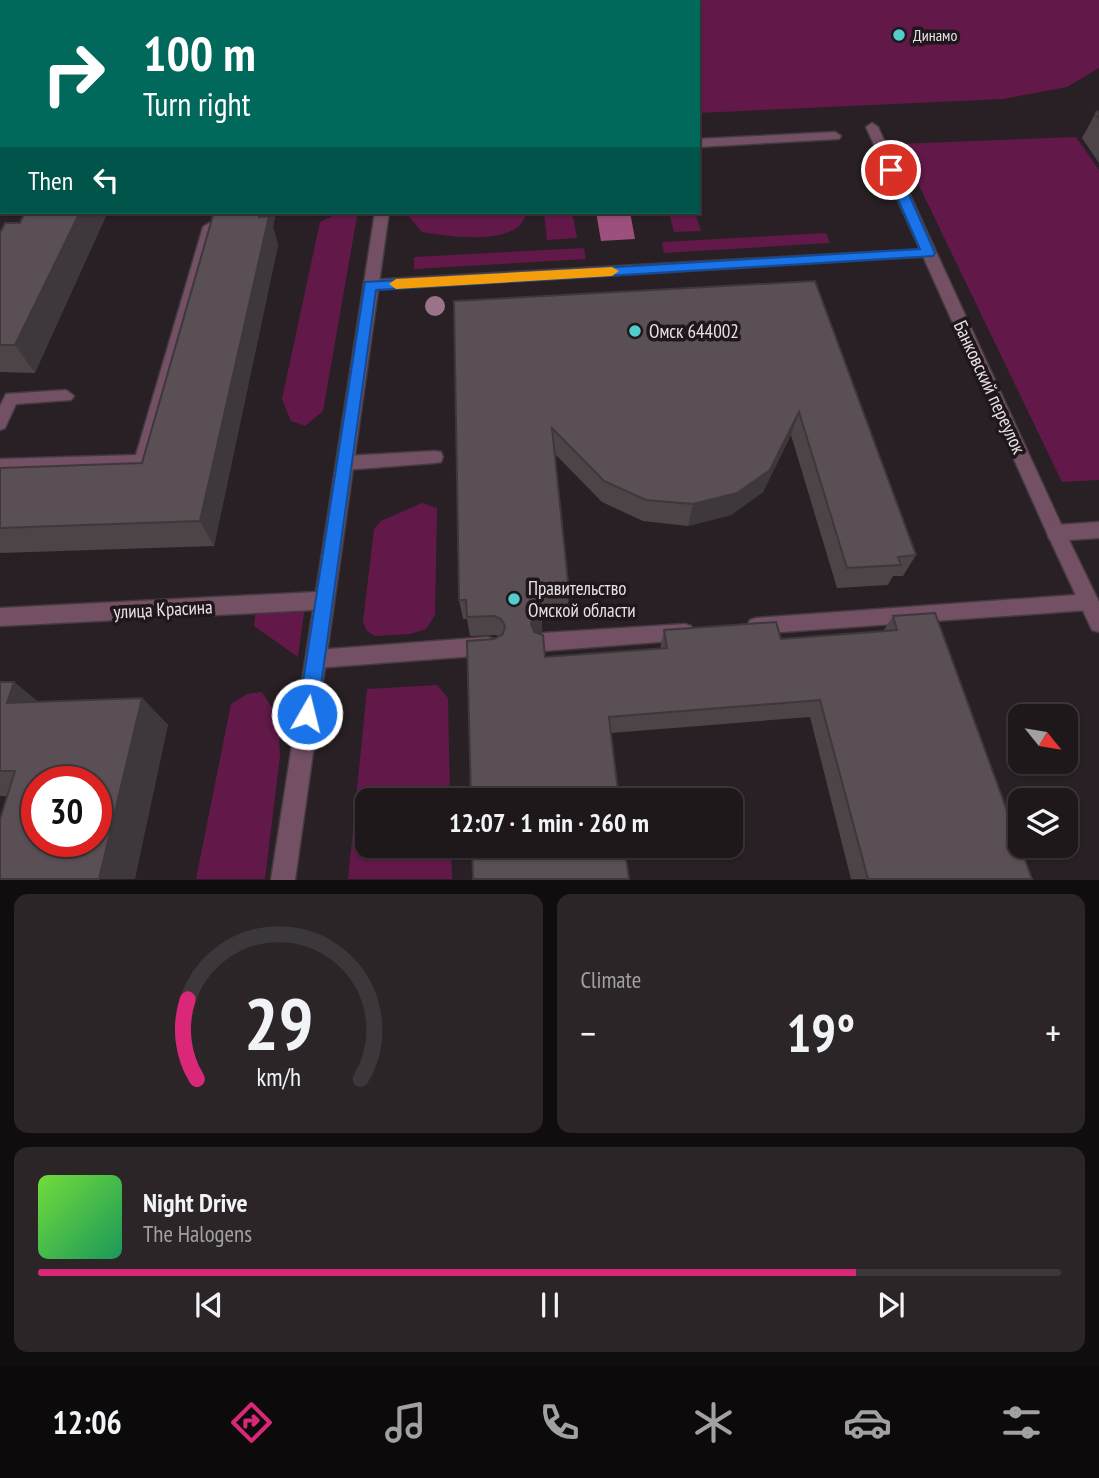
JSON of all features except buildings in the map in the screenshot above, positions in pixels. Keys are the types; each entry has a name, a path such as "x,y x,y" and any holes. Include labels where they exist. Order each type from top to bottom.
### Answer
{"street":[{"name":"Банковский переулок","path":"882,149 1099,623"},
{"path":"283,880 382,214"},
{"path":"1056,533 1099,530"},
{"name":"улица Красина","path":"0,617 325,600"}],"lane":[{"path":"872,127 882,149"},
{"path":"700,143 835,136"},
{"path":"0,466 142,461 209,227"},
{"path":"370,285 928,253"},
{"path":"0,424 11,398 66,396"},
{"path":"345,463 435,457"},
{"path":"738,628 1089,602"},
{"path":"543,642 697,631"},
{"path":"316,659 495,646"}],"shaded area":[{"name":"Динамо","path":"700,0 1099,0 1099,68 1067,87 1003,99 700,113"},
{"path":"1076,137 1099,170 1099,480 1062,482 899,144"},
{"path":"337,214 357,216 323,411 305,426 291,421 282,399 320,222"},
{"path":"407,214 527,214 519,226 498,235 472,237 422,232"},
{"path":"544,214 572,214 577,238 547,240"},
{"path":"596,214 630,214 635,239 601,241"},
{"path":"670,214 696,214 701,231 674,232"},
{"path":"826,233 830,243 664,253 662,242"},
{"path":"584,248 586,259 414,269 414,257"},
{"path":"422,503 437,508 435,615 426,629 410,634 375,636 367,631 363,622 374,529 381,521"},
{"path":"305,605 298,657 254,626 256,607"},
{"path":"437,685 448,698 450,788 357,788 367,689"},
{"path":"262,692 278,717 280,756 265,879 196,879 231,704 247,694"},
{"path":"355,809 355,858 451,858 452,879 348,879"}],"slow traffic":[{"path":"396,284 612,271"}],"place":[{"name":"Динамо","path":"899,35"},
{"name":"Омск 644002","path":"635,331"},
{"name":"Правительство Омской области","path":"514,599"}],"route":[{"path":"307,714 370,285 928,253 891,170"}]}
